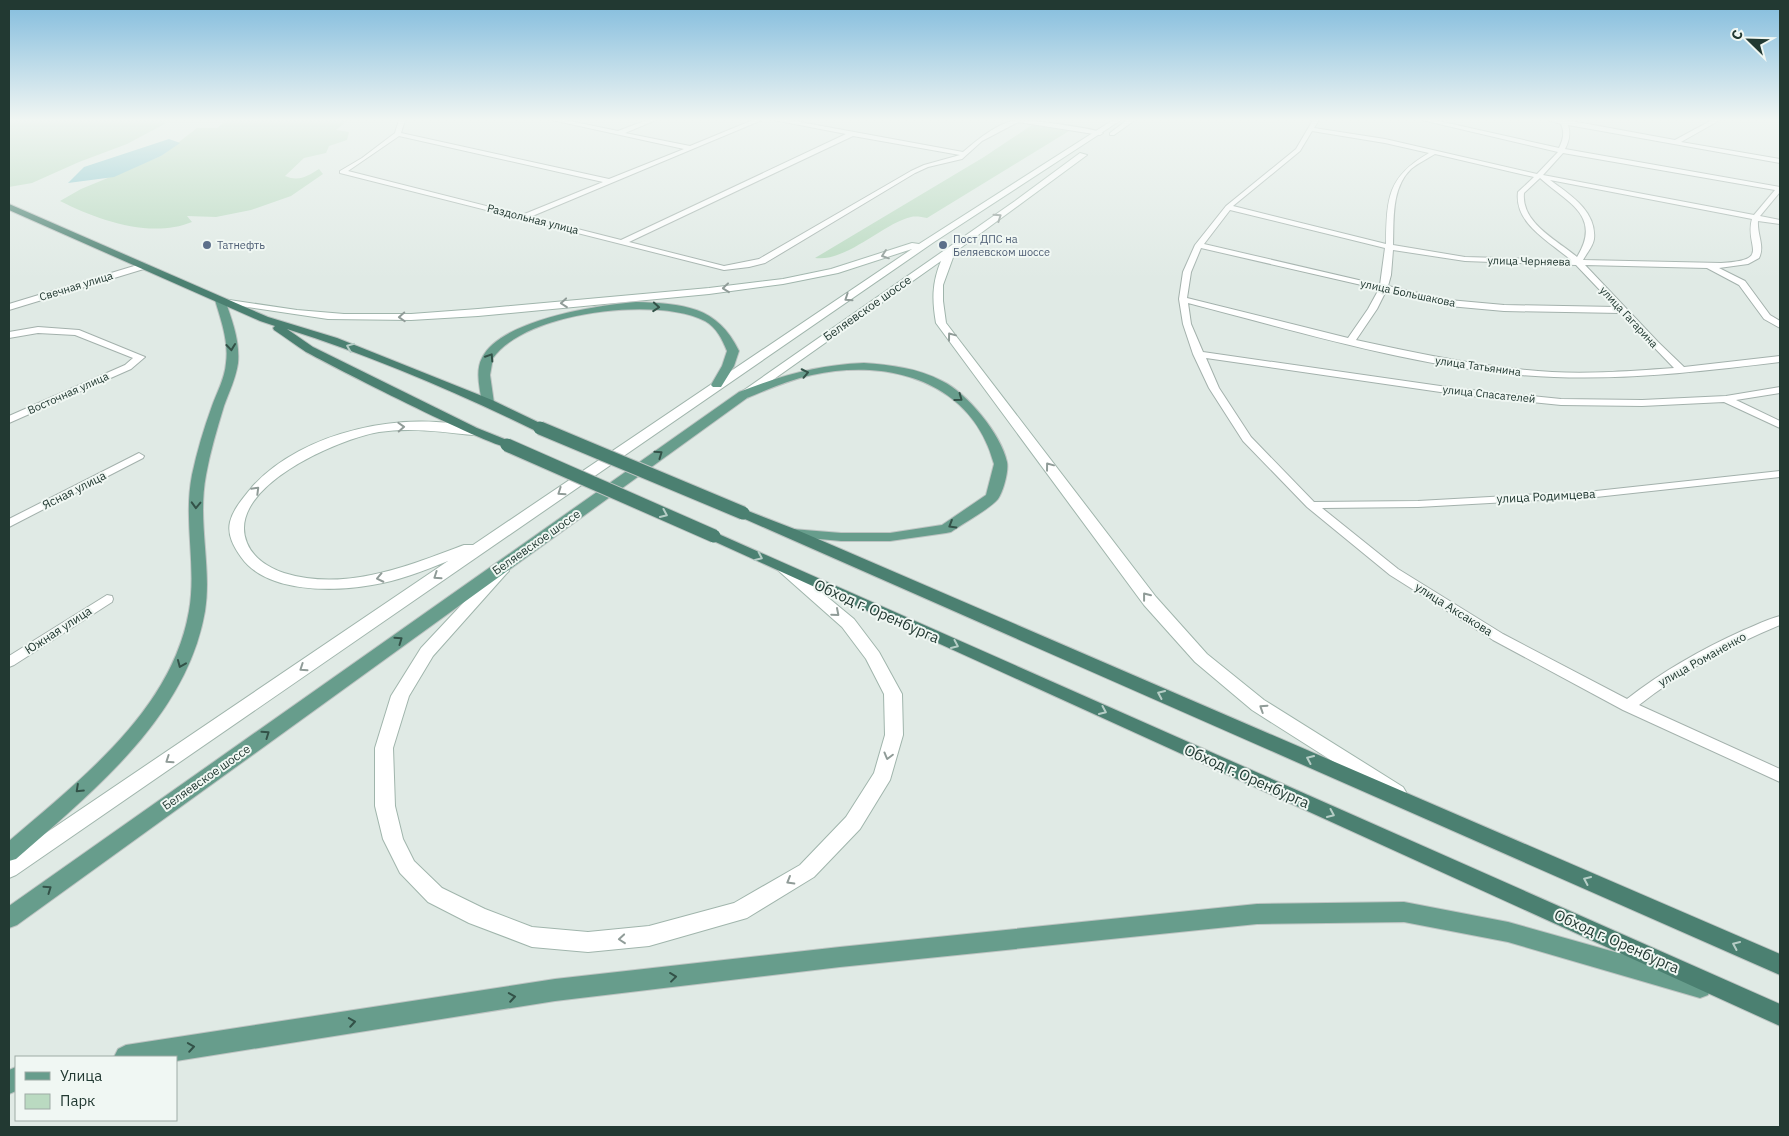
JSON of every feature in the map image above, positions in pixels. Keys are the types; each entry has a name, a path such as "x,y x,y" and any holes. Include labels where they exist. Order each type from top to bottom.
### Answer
{"highway":[{"path":"9,208 264,319 333,340 792,533 1780,965"},
{"name":"Обход г. Оренбурга","path":"264,319 309,349 473,431 714,536 786,570 1780,1015"}],"main road":[{"name":"Беляевское шоссе","path":"9,869 931,240 1036,173"},
{"name":"Беляевское шоссе","path":"9,918 743,395 1018,203 1057,173"},
{"path":"9,853 115,756 153,710 177,672 190,641 197,613 200,586 195,537 196,487 210,432 232,363 232,348 220,300 306,314 342,317 400,317 483,311 805,278 842,270 931,240"},
{"path":"951,249 938,279 936,296 941,323 1150,601 1201,658 1258,705 1422,809"},
{"name":"Свечная улица","path":"9,307 144,266"},
{"path":"488,404 484,370 488,357 500,345 525,328 562,315 607,306 660,307 684,311 707,318 724,330 733,351 728,366 717,385"},
{"path":"743,395 788,377 833,367 881,366 934,379 968,404 984,426 1001,463 992,497 946,529 890,538 792,533"},
{"path":"473,431 401,426 353,435 298,456 274,472 250,497 237,520 237,539 248,559 264,570 289,580 318,583 359,582 405,572 492,539"},
{"path":"515,557 459,615 427,652 400,696 384,748 385,806 394,839 406,867 435,895 477,916 532,937 588,942 649,936 739,911 808,871 853,823 883,775 894,735 893,694 873,656 848,623 786,570"},
{"path":"132,1056 556,990 831,958 1257,914 1404,912 1508,932 1748,1000"}],"street":[{"name":"Раздольная улица","path":"346,173 724,268 749,265 762,261 911,173"},
{"path":"572,173 608,181"},
{"path":"524,217 628,173"},
{"path":"623,242 769,173"},
{"name":"улица Аксакова","path":"1270,173 1228,207 1199,245 1187,272 1183,299 1187,324 1198,354 1214,388 1247,439 1311,505 1394,572 1498,637 1628,706 1780,776"},
{"path":"1350,341 1384,289 1390,247 1392,197 1394,186 1404,173"},
{"path":"1526,173 1780,222"},
{"name":"улица Гагарина","path":"1542,173 1521,192 1520,201 1523,212 1541,232 1578,262 1653,345 1682,370"},
{"path":"1689,173 1780,189"},
{"path":"1539,176 1572,199 1588,220 1590,239 1578,262"},
{"path":"1757,217 1766,202 1780,189"},
{"name":"улица Черняева","path":"1228,207 1390,247 1466,259 1709,266 1745,264 1755,258 1758,251 1754,226 1757,217"},
{"name":"улица Большакова","path":"1199,245 1449,303 1495,307 1621,310"},
{"path":"1709,266 1742,283 1767,316 1780,325"},
{"name":"улица Татьянина","path":"1183,299 1427,359 1521,372 1601,375 1682,370 1780,359"},
{"name":"Восточная улица","path":"9,335 38,330 76,332 140,357 128,367 9,420"},
{"name":"улица Спасателей","path":"1198,354 1461,392 1561,402 1642,403 1726,399 1780,390"},
{"path":"1726,399 1780,425"},
{"name":"Ясная улица","path":"9,524 139,456"},
{"name":"улица Родимцева","path":"1311,505 1418,504 1596,494 1780,474"},
{"name":"Южная улица","path":"9,662 107,599"},
{"name":"улица Романенко","path":"1628,706 1669,675 1738,638 1780,620"}],"green space":[{"path":"9,173 54,173 32,183 9,187"},
{"path":"120,173 288,173 285,176 290,178 299,178 312,173 323,174 291,196 251,210 216,217 187,216 192,222 176,227 159,229 142,228 107,220 60,201 81,189"},
{"path":"957,173 1000,173 927,218 913,217 900,221 852,249 827,258 815,258"}],"water":[{"path":"78,173 123,173 114,177 68,183"}],"place":[{"name":"Татнефть","path":"207,245"},
{"name":"Пост ДПС на Беляевском шоссе","path":"943,245"}]}
